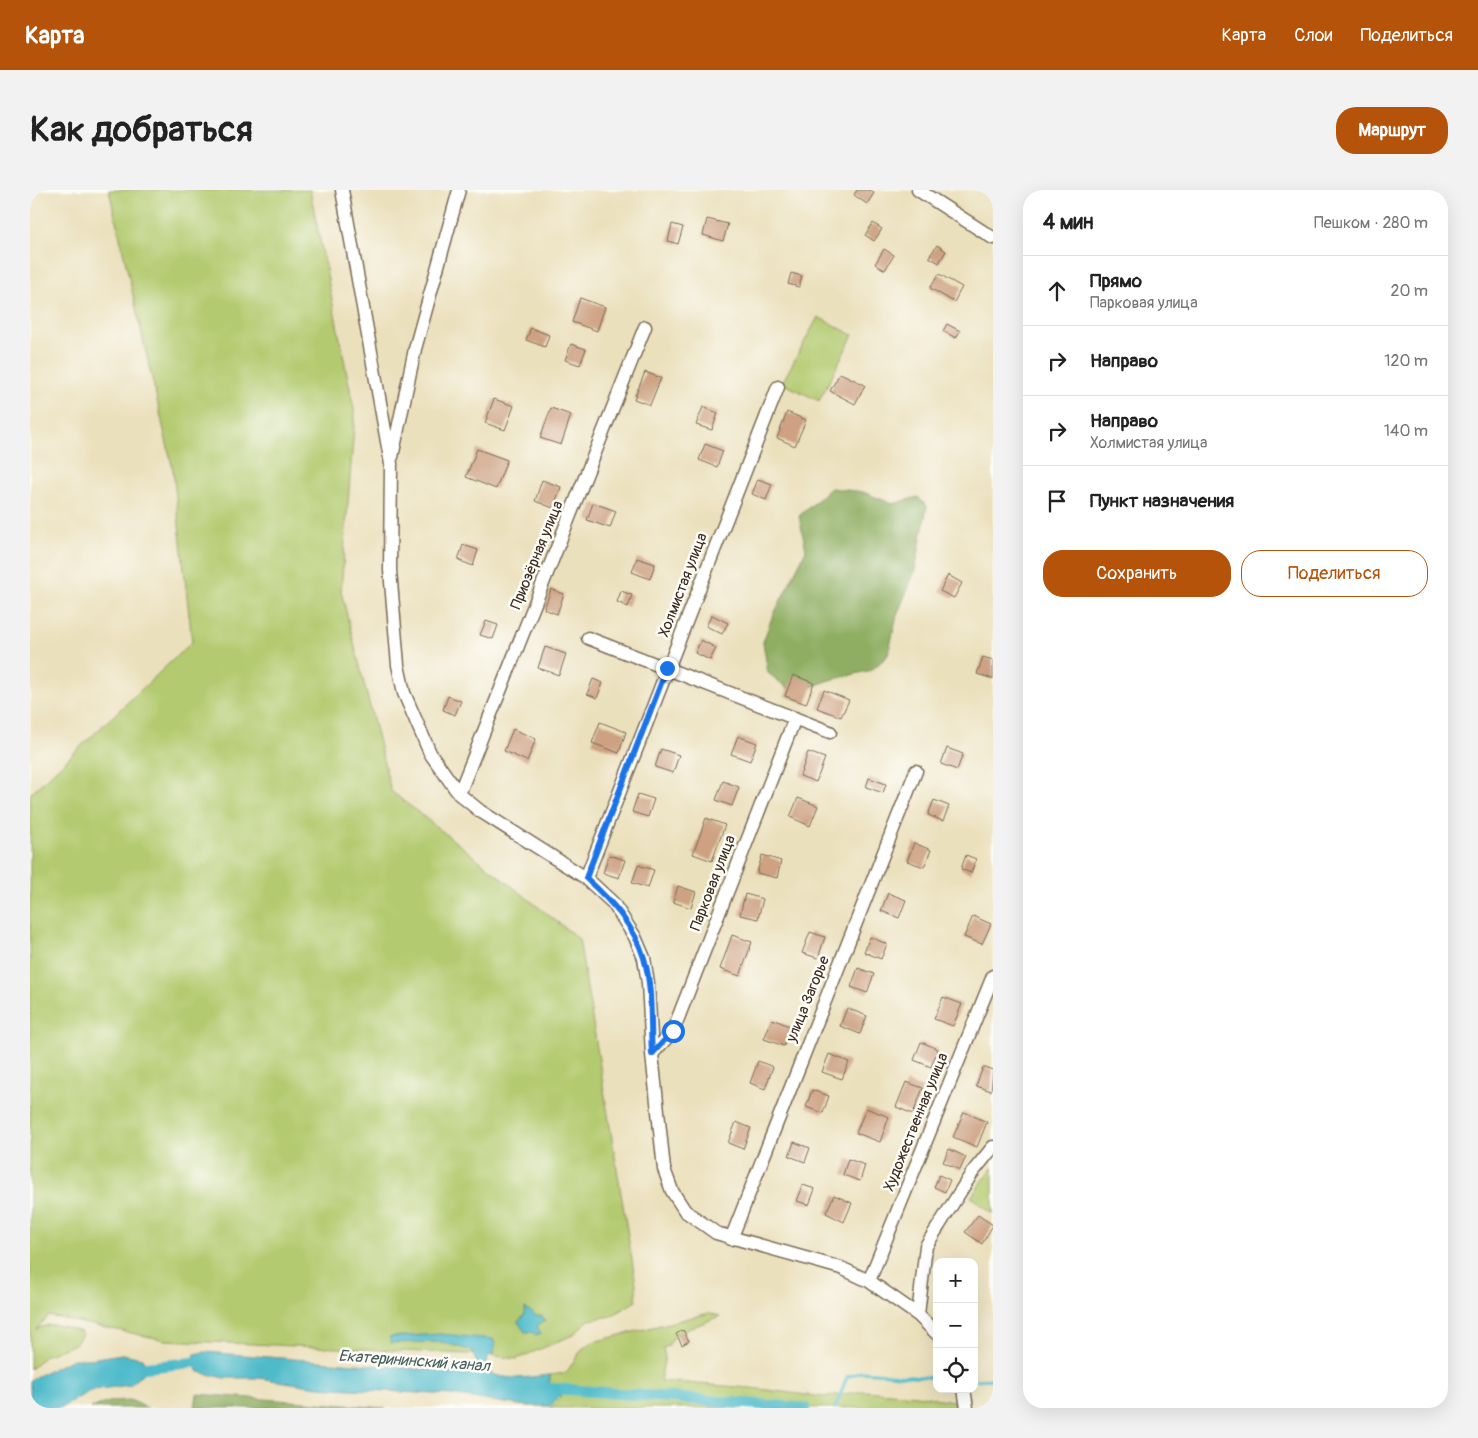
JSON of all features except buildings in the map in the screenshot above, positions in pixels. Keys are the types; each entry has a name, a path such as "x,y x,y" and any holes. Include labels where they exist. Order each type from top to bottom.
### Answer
{"street":[{"path":"342,190 391,464 390,570 398,665 402,684 417,727 430,753 459,794 511,832 586,878 613,903 625,920 644,958 648,983 652,1054 664,1169 672,1191 685,1211 701,1224 731,1239 840,1268 869,1281 918,1315 933,1330"},
{"path":"391,464 415,349 460,190"},
{"path":"918,190 993,238"},
{"name":"Приозёрная улица","path":"459,794 645,328"},
{"name":"Холмистая улица","path":"586,878 778,387"},
{"path":"588,638 830,732"},
{"name":"Парковая улица","path":"652,1054 673,1031 795,718"},
{"name":"улица Загорье","path":"731,1239 916,771"},
{"name":"Художественная улица","path":"869,1281 993,976"},
{"path":"918,1315 926,1246 972,1173 993,1147"},
{"path":"965,1393 967,1408"}],"green space":[{"path":"109,190 310,190 355,414 341,591 391,791 579,939 636,1284 636,1301 611,1316 589,1320 573,1335 517,1359 488,1355 165,1340 49,1316 35,1330 47,1325 53,1325 83,1333 75,1344 45,1356 30,1369 30,794 192,642 173,470"},
{"path":"818,317 853,335 819,401 782,383"},
{"path":"831,488 863,492 893,504 918,497 927,506 915,571 897,615 888,655 872,670 830,680 794,693 768,673 763,642 771,620 806,550 799,516"},
{"path":"993,1167 993,1214 971,1197"},
{"path":"709,1313 720,1316 676,1334 668,1346 663,1348 665,1357 660,1381 751,1388 823,1397 864,1391 916,1395 953,1401 954,1408 550,1408 560,1398 549,1388 550,1375 566,1373 582,1349 593,1342"},
{"path":"197,1394 385,1408 195,1408"},
{"path":"130,1400 148,1408 90,1408 112,1401"}],"water":[{"path":"525,1308 537,1316 542,1316 545,1321 541,1322 537,1327 541,1333 536,1335 532,1332 525,1332 518,1322 524,1315"},
{"path":"441,1334 493,1339 495,1344 493,1354 488,1356 486,1371 509,1378 550,1375 549,1388 561,1395 550,1406 526,1406 451,1395 318,1387 258,1378 224,1378 199,1372 192,1362 195,1354 205,1352 457,1372 475,1371 477,1364 472,1351 442,1342 391,1343 389,1337"},
{"path":"122,1354 142,1358 145,1364 145,1371 130,1385 92,1390 60,1408 30,1408 30,1381 33,1378 73,1359 91,1359"}],"waterway":[{"name":"Екатерининский канал","path":"131,1369 207,1361"},
{"path":"835,1408 847,1377 861,1372 933,1378"},
{"path":"978,1380 993,1379"},
{"name":"Екатерининский канал","path":"535,1387 805,1408"}],"route":[{"path":"667,668 586,878 613,903 635,937 644,958 648,983 652,1054 673,1031"}]}
